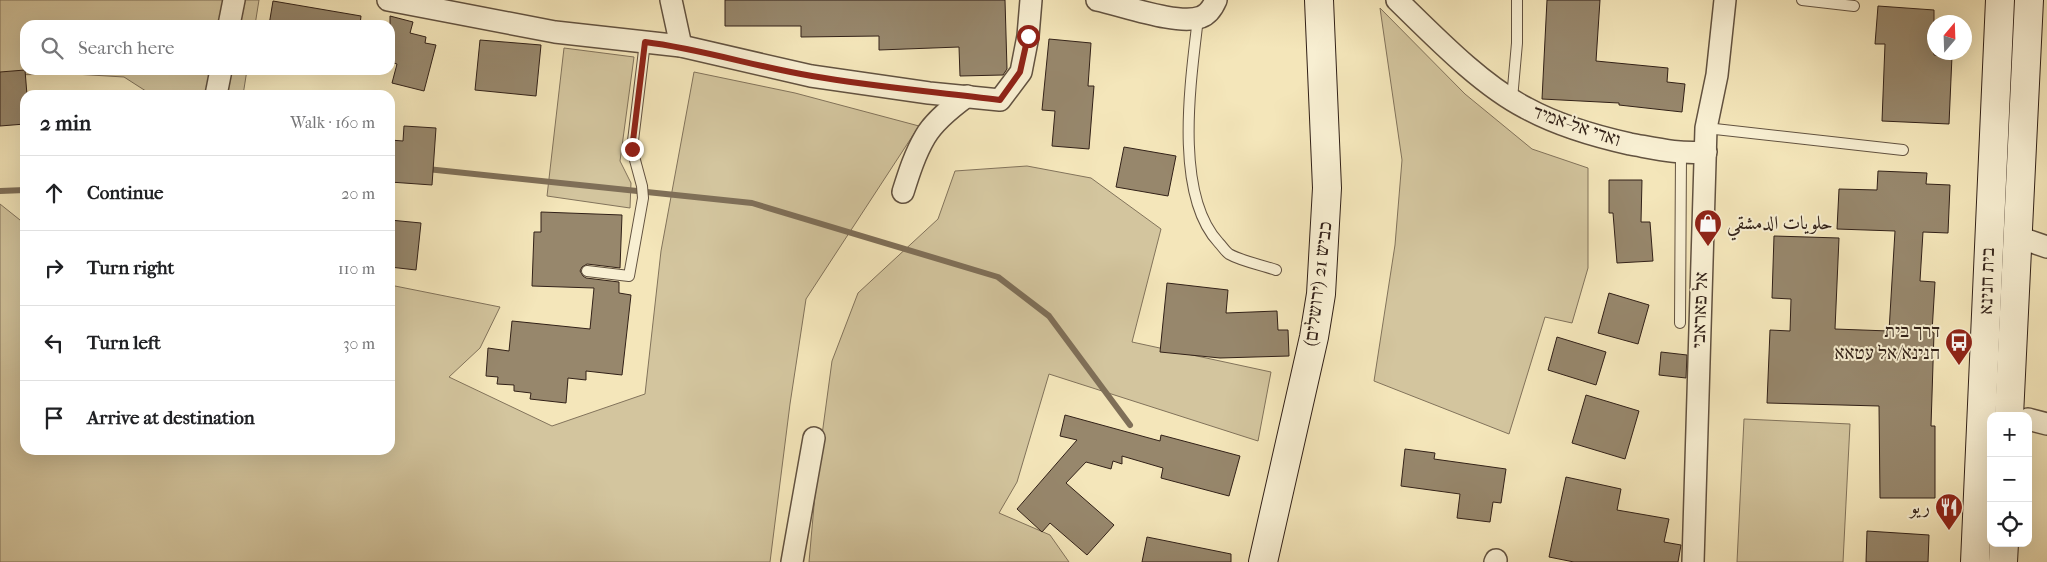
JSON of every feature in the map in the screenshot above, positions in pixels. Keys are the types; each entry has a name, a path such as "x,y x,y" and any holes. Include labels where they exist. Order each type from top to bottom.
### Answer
{"street":[{"path":"230,20 234,0"},
{"path":"388,0 555,32 680,46 811,76 928,93 1000,100 1020,72 1028,36 1031,0"},
{"path":"671,0 680,46"},
{"path":"1097,0 1137,5 1174,18 1190,20 1202,17 1211,10 1216,0"},
{"name":"כביש 21 (ירושלים)","path":"1263,562 1314,337 1321,294 1327,188 1319,0"},
{"name":"ואדי אל-אמיד","path":"1397,0 1479,76 1524,108 1598,137 1681,154 1706,152"},
{"name":"אל פאראבי","path":"1693,562 1706,128 1717,75 1725,0"},
{"name":"בית חנינא","path":"1975,562 2000,0"},
{"name":"בית חנינא","path":"2016,412 2018,237 2030,0"},
{"path":"217,90 220,75"},
{"path":"903,192 913,163 926,136 948,111 967,96"},
{"path":"2018,237 2047,247"},
{"path":"2032,420 2047,424"},
{"path":"792,562 814,438"},
{"path":"2003,562 2004,547"}],"lane":[{"path":"1512,99 1518,0"},
{"path":"1802,0 1854,6"},
{"path":"1198,18 1189,104 1190,173 1199,208 1210,234 1229,254 1276,270"},
{"path":"587,271 629,276 643,198 642,186 632,149 645,42"},
{"path":"1706,128 1903,150"},
{"path":"1680,323 1681,154"}],"shaded area":[{"path":"0,0 259,0 256,20 20,20 20,75 0,75"},
{"path":"1380,8 1465,94 1532,149 1588,168 1588,268 1572,323 1545,317 1509,434 1374,381 1395,245 1402,160"},
{"path":"564,48 634,57 620,161 631,183 630,208 547,196"},
{"path":"694,72 795,93 919,126 806,299 790,404 770,562 0,562 0,204 20,220 20,455 395,455 395,286 500,307 480,348 449,377 552,426 645,394 661,251"},
{"path":"91,75 246,75 244,90 144,90 124,77"},
{"path":"1027,166 1091,178 1161,229 1132,342 1271,372 1258,441 1049,374 1017,482 999,513 1050,535 1069,562 809,562 817,472 832,361 858,293 938,219 955,171"},
{"path":"1744,419 1850,424 1843,562 1737,562"}],"building":[{"path":"725,0 1005,0 1007,69 1003,75 960,76 959,47 879,50 879,36 801,37 801,26 725,26"},
{"path":"1547,0 1600,0 1596,61 1668,68 1667,82 1685,84 1682,112 1619,105 1619,103 1542,99"},
{"path":"273,1 361,16 361,20 270,20"},
{"path":"1878,6 1934,10 1934,15 1927,15 1927,60 1952,60 1949,124 1882,121 1885,44 1875,44"},
{"path":"390,16 413,22 410,33 426,37 425,43 436,45 424,91 392,83 397,64 395,63 395,20 390,20"},
{"path":"1049,39 1091,43 1088,86 1094,86 1089,149 1052,146 1055,111 1042,110"},
{"path":"480,40 541,45 536,96 475,90"},
{"path":"20,70 20,75 25,75 27,90 20,90 20,124 0,126 0,72"},
{"path":"404,126 436,128 432,185 395,182 395,140 403,141"},
{"path":"1124,147 1176,156 1168,196 1116,187"},
{"path":"1878,171 1927,173 1926,184 1950,185 1948,233 1923,232 1920,281 1935,282 1932,332 1934,333 1931,426 1935,426 1935,498 1880,498 1879,406 1767,403 1770,330 1790,331 1791,299 1772,298 1774,236 1839,238 1835,329 1889,331 1895,231 1837,229 1839,189 1877,190"},
{"path":"1609,180 1642,180 1641,222 1650,222 1653,261 1617,263 1613,213 1609,213"},
{"path":"541,212 622,215 620,268 587,264 580,271 586,278 619,282 619,293 631,295 622,375 586,371 586,380 568,378 566,403 530,399 531,393 514,391 514,385 497,384 498,377 486,376 488,348 509,351 512,321 590,329 594,288 532,286 534,232 541,232"},
{"path":"395,220 421,223 416,270 395,268"},
{"path":"1167,283 1228,290 1226,313 1277,311 1278,330 1288,330 1289,356 1220,358 1160,352"},
{"path":"1609,293 1649,305 1638,344 1598,333"},
{"path":"1557,337 1606,352 1596,385 1548,370"},
{"path":"1661,352 1687,355 1686,378 1659,375"},
{"path":"1586,395 1639,411 1625,459 1572,443"},
{"path":"1065,415 1160,441 1161,435 1240,456 1229,496 1161,478 1163,468 1122,456 1122,464 1113,461 1111,469 1086,462 1066,483 1114,525 1087,555 1050,523 1042,532 1017,509 1077,440 1060,436"},
{"path":"1405,449 1435,453 1434,459 1506,469 1501,503 1493,502 1490,522 1457,518 1460,494 1401,486"},
{"path":"1566,477 1621,489 1617,510 1669,519 1664,542 1681,545 1678,562 1574,562 1549,557"},
{"path":"1867,531 1929,535 1928,562 1866,562"},
{"path":"1147,537 1231,554 1231,562 1142,562"}],"waterway":[{"path":"427,169 752,203 998,277 1049,316 1130,425"},
{"path":"0,191 20,190"}],"place":[{"name":"حلويات الدمشقي","path":"1708,247"},
{"name":"דרך בית חנינא/אל עטאא","path":"1959,366"},
{"name":"ريو","path":"1949,531"}],"route":[{"path":"632,149 645,42 680,46 811,76 928,93 1000,100 1020,72 1028,36"}]}
